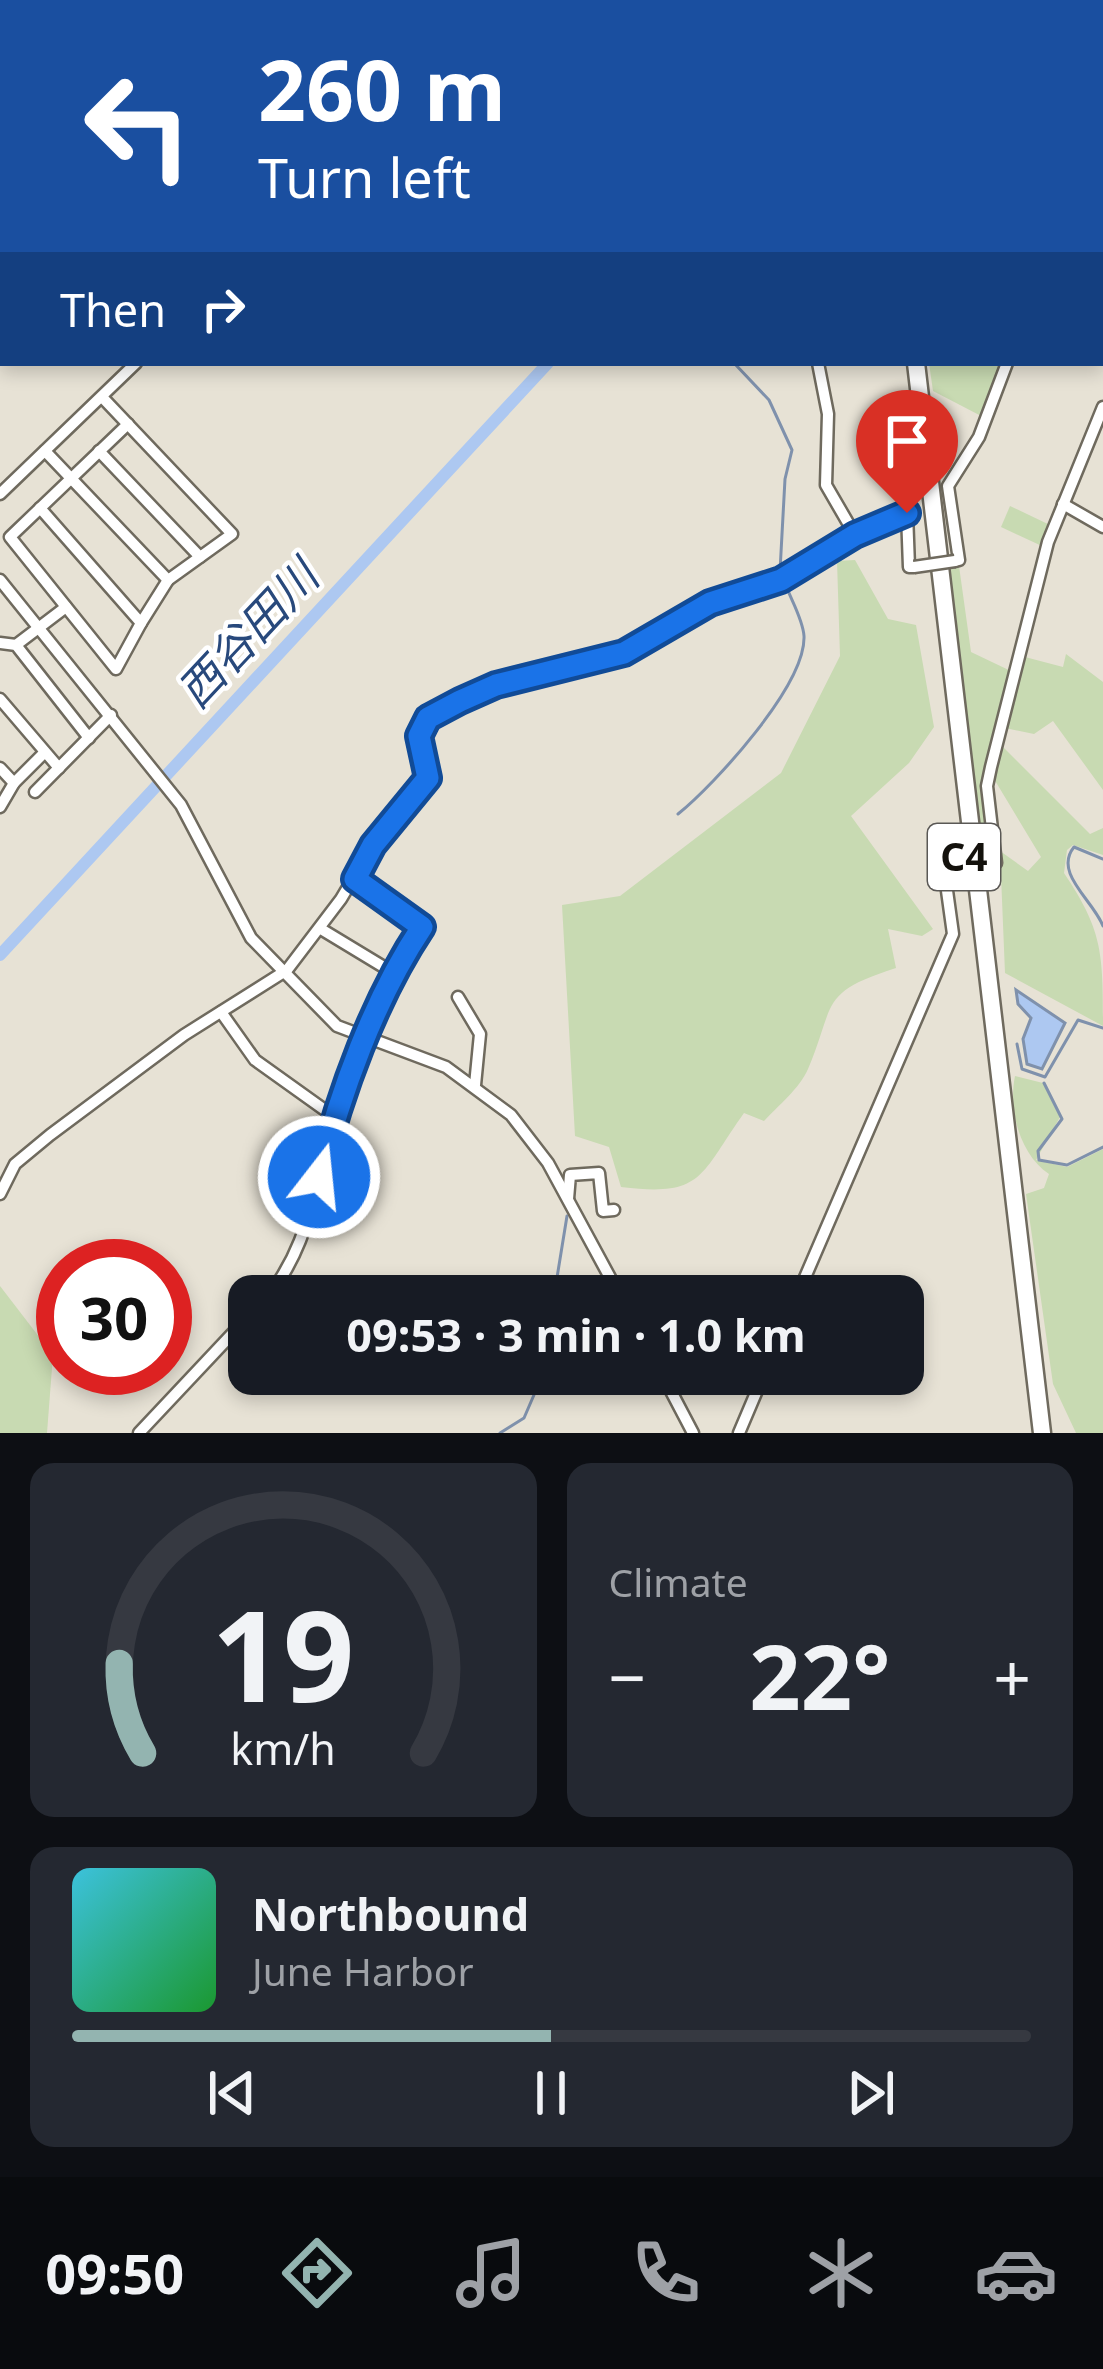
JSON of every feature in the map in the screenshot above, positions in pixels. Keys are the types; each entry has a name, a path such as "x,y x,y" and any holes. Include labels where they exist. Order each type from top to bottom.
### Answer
{"highway":[{"name":"C4","path":"905,366 991,1088 1031,1350"},
{"name":"C4","path":"916,366 1042,1433"}],"street":[{"path":"0,494 133,366"},
{"path":"819,366 828,414 826,484 855,535"},
{"path":"0,1194 15,1164 50,1135 221,1012 284,973 321,929 373,845 428,778 419,736 428,718 496,685 624,653 710,603 781,580 855,535 907,513 909,568 959,560 948,486 980,437 1006,366"},
{"path":"101,397 128,424 232,534 168,580 116,669 10,537 128,424"},
{"path":"806,1275 953,934 944,869 996,862 987,786 991,766 1045,554 1103,407"},
{"path":"45,451 168,580"},
{"path":"99,452 200,557"},
{"path":"1063,504 1103,527"},
{"path":"40,508 141,623"},
{"path":"0,580 195,826 241,925 329,1020 368,1040 446,1067 475,1085 519,1124 568,1198 609,1275"},
{"path":"16,646 66,607"},
{"path":"0,643 16,646 89,738"},
{"path":"0,699 59,768"},
{"path":"35,792 111,715"},
{"path":"0,807 14,783 44,753"},
{"path":"0,768 14,783"},
{"path":"281,1275 310,1225 335,1118 392,972 422,927 355,879"},
{"path":"321,929 392,972"},
{"path":"458,997 480,1034 475,1085"},
{"path":"221,1012 255,1060 335,1118"},
{"path":"568,1198 570,1175 599,1173 603,1210 614,1210"},
{"path":"139,1433 228,1338"},
{"path":"673,1395 694,1433"},
{"path":"739,1433 755,1395"}],"green space":[{"path":"929,366 1003,366 985,418 933,391"},
{"path":"1010,506 1052,526 1044,547 1001,527"},
{"path":"855,560 888,619 916,625 934,727 909,763 851,816 933,929 922,936 888,929 896,968 841,994 800,1083 764,1121 744,1113 697,1177 669,1189 621,1187 609,1147 575,1136 562,905 620,896 781,773 840,656 837,561"},
{"path":"959,566 971,652 1015,673 987,764 988,838 979,838 949,568"},
{"path":"1066,654 1103,682 1103,790 1053,721 1034,734 1005,728 1025,657 1063,667"},
{"path":"1000,744 1090,834 1103,828 1103,855 1073,845 1067,850 1064,873 1087,911 1098,944 1103,1026 1005,973 1000,851 1028,871 1041,857 991,774"},
{"path":"1015,1076 1043,1083 1060,1117 1036,1160 1067,1167 1103,1149 1103,1433 1076,1433 1053,1384 1026,1194 1044,1188 1049,1174 1030,1155 1019,1131 1013,1103"},
{"path":"0,1286 36,1333 36,1395 50,1395 47,1433 0,1433"}],"water":[{"path":"1016,990 1065,1023 1042,1069 1027,1064 1023,1039 1031,1018 1018,1004"}],"waterway":[{"name":"西谷田川","path":"0,955 545,366"},
{"path":"737,366 769,400 792,450 785,479 780,571"},
{"path":"678,814 756,732 790,680 804,636 785,583"},
{"path":"1103,859 1074,847 1068,867 1103,926"},
{"path":"1017,1044 1022,1069 1045,1077 1078,1020 1103,1028"},
{"path":"1044,1083 1062,1119 1038,1151 1039,1160 1067,1165 1103,1147"},
{"path":"557,1275 567,1216"},
{"path":"500,1433 524,1418 534,1395"}],"route":[{"path":"319,1177 335,1118 392,972 422,927 355,879 365,856 416,800 428,778 419,736 428,718 496,685 624,653 710,603 781,580 855,535 907,513"}]}
